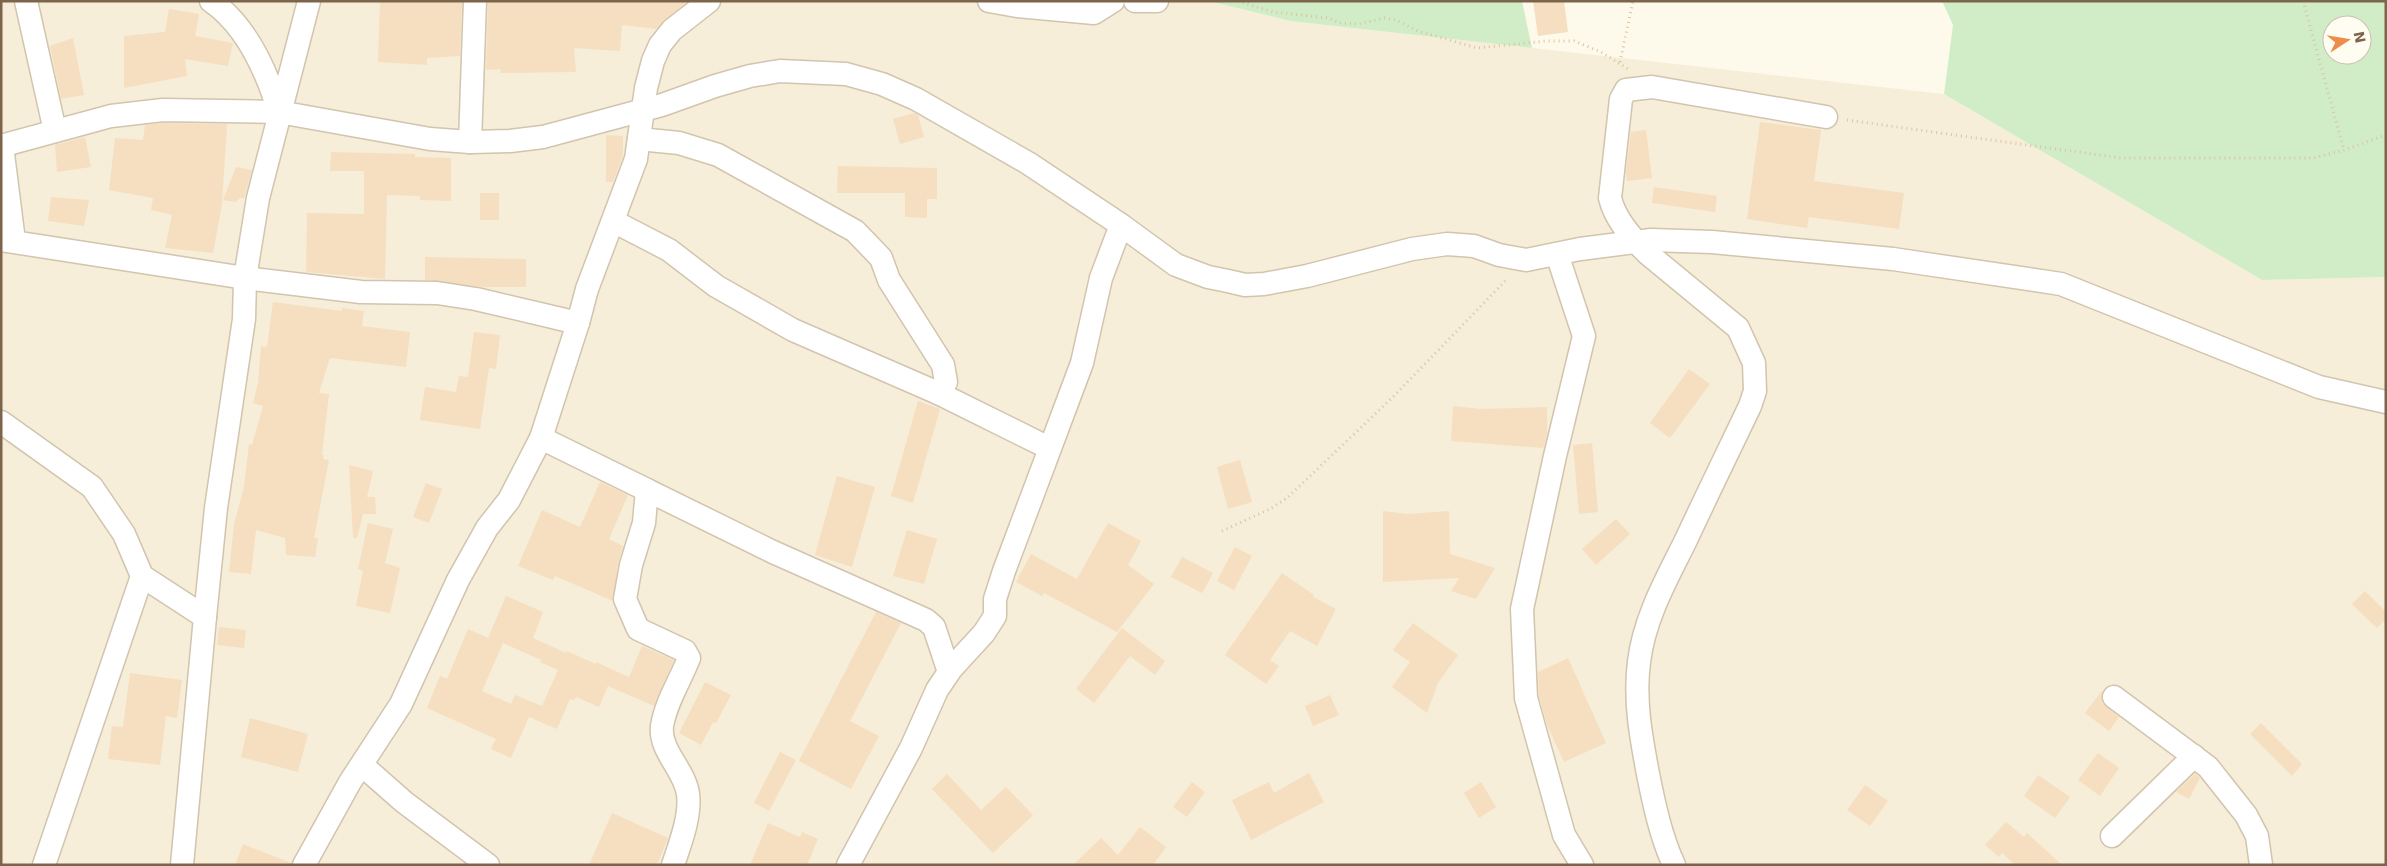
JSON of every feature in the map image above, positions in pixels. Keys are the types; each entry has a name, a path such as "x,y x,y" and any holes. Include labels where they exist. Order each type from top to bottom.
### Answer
{"street":[{"path":"26,1 55,131"},
{"path":"211,1 235,23 254,53 270,83 279,112"},
{"path":"182,865 216,508 244,319 245,278 258,198 309,1"},
{"path":"470,142 475,1"},
{"path":"304,865 350,782 401,704 458,580 488,528 509,500 541,438 578,323 586,288 636,159 649,74 660,45 672,30 710,1"},
{"path":"989,1 1017,6 1094,13 1112,1"},
{"path":"1135,1 1157,1"},
{"path":"578,323 476,299 437,293 361,292 245,278 8,240 1,146 111,116 147,111 279,112 430,139 510,142 544,137 644,110 750,76 780,71 846,74 882,84 944,114 1028,163 1121,225 1176,265 1208,277 1245,285 1264,284 1307,276 1412,249 1447,244 1474,246 1499,255 1526,260 1635,242 1712,242 1893,259 2061,284 2319,387 2386,402"},
{"path":"1674,865 1657,814 1646,764 1636,688 1639,660 1657,599 1750,406 1755,391 1755,376 1750,351 1738,328 1635,242 1614,213 1610,198 1621,99 1626,90 1652,87 1826,117"},
{"path":"639,139 679,143 718,155 855,231 881,258 889,280 943,365 946,382 938,393"},
{"path":"613,221 669,250 716,286 793,330 938,393 1049,448"},
{"path":"848,865 911,748 937,690 949,672 984,633 995,616 995,599 1004,571 1082,363 1101,278 1121,225"},
{"path":"1557,254 1584,336 1555,456 1522,609 1522,619 1526,698 1564,835 1582,865"},
{"path":"1,422 92,487 124,534 142,576 205,617"},
{"path":"541,438 773,552 926,620 934,627 949,672"},
{"path":"647,490 644,523 631,565 625,599 638,629 685,651 689,658 672,694 662,727 667,750 684,781 688,794 688,810 672,865"},
{"path":"44,865 142,576"},
{"path":"2114,697 2208,767 2246,815 2257,836 2261,865"},
{"path":"2112,836 2194,756"},
{"path":"362,765 404,802 488,865"}],"path":[{"path":"1238,1 1272,12 1329,18 1339,23 1358,24 1385,18 1396,20 1418,31 1477,48 1547,41 1574,41 1620,62 1652,87"},
{"path":"1620,62 1633,1"},
{"path":"2303,1 2344,150"},
{"path":"1826,117 2122,158 2314,158 2344,150 2386,135"},
{"path":"1222,531 1270,509 1286,498 1393,397 1526,260"}],"shaded area":[{"path":"1,1 1209,1 1290,21 1944,94 2262,280 2386,277 2386,865 1,865"}],"green space":[{"path":"1209,1 1522,1 1532,48 1290,21"},
{"path":"1942,1 2386,1 2386,277 2262,280 1944,94 1953,25"}],"building":[{"path":"380,1 462,1 460,56 427,58 427,65 378,62"},
{"path":"488,1 686,2 656,29 622,25 620,51 574,48 576,72 500,73 501,69 486,70"},
{"path":"1533,1 1564,1 1568,32 1538,36"},
{"path":"169,9 199,14 195,36 233,43 228,66 185,59 187,76 124,88 124,36 165,32"},
{"path":"73,38 84,95 61,99 50,46"},
{"path":"914,113 918,115 924,137 900,144 893,119"},
{"path":"1760,122 1821,130 1814,181 1904,193 1899,229 1809,217 1807,228 1747,219"},
{"path":"164,123 227,124 222,204 213,253 165,248 172,215 151,210 153,198 109,190 115,138 143,140 145,125"},
{"path":"1646,130 1652,178 1627,181 1626,172 1631,132"},
{"path":"606,135 623,136 623,156 613,182 606,182"},
{"path":"85,137 91,167 57,172 55,145"},
{"path":"331,152 415,154 415,157 451,158 451,201 420,200 420,196 387,195 385,279 306,272 307,213 364,214 364,171 330,171"},
{"path":"838,166 937,168 937,199 927,199 927,218 905,217 905,193 837,193"},
{"path":"236,167 252,170 244,199 240,198 236,202 223,200"},
{"path":"1654,187 1717,196 1715,212 1652,203"},
{"path":"480,193 499,193 499,220 480,220"},
{"path":"51,197 89,200 84,226 48,221"},
{"path":"425,257 526,259 526,287 482,287 425,280"},
{"path":"273,302 342,311 342,308 364,311 362,326 410,332 406,367 330,358 319,393 329,394 322,455 324,455 323,459 329,460 314,538 318,538 315,557 286,555 285,538 256,530 251,574 229,572 234,524 244,487 249,444 252,445 263,406 253,403 258,383 261,346 267,347"},
{"path":"474,332 500,335 496,369 489,368 480,429 420,420 425,387 456,392 459,376 468,377"},
{"path":"1689,369 1710,384 1670,438 1650,423"},
{"path":"918,401 940,409 913,503 891,496"},
{"path":"1453,406 1480,409 1547,407 1547,435 1543,448 1451,441"},
{"path":"1592,443 1598,512 1579,514 1573,445"},
{"path":"1240,460 1252,502 1228,509 1217,467"},
{"path":"349,465 373,471 367,497 375,497 376,514 363,514 357,538 353,538"},
{"path":"837,476 875,487 852,567 815,555"},
{"path":"600,482 628,495 609,539 623,546 618,563 613,601 555,576 553,580 518,566 542,510 580,527"},
{"path":"426,483 442,489 429,523 413,517"},
{"path":"1383,511 1408,514 1449,511 1450,554 1495,568 1476,599 1451,591 1459,578 1383,582"},
{"path":"1616,519 1630,534 1596,565 1582,549"},
{"path":"368,523 393,529 385,563 400,568 390,613 356,606 363,571 358,569"},
{"path":"1108,523 1141,541 1128,565 1154,584 1117,632 1044,593 1042,596 1016,582 1031,554 1077,579"},
{"path":"907,530 937,539 924,584 893,576"},
{"path":"1235,547 1252,556 1234,590 1217,581"},
{"path":"1182,557 1213,573 1202,593 1171,577"},
{"path":"1282,573 1314,595 1313,597 1336,609 1317,646 1290,631 1270,660 1279,666 1266,684 1225,655"},
{"path":"2365,591 2386,612 2386,619 2377,628 2352,604"},
{"path":"506,596 543,612 533,638 629,677 642,646 674,660 654,706 608,686 599,707 576,697 574,700 570,699 557,729 529,717 511,758 491,749 496,739 427,708 440,676 447,679 468,629 488,638","holes":["503,643 541,660 540,662 558,670 542,706 515,695 511,704 482,691"]},
{"path":"876,612 901,623 850,721 879,736 851,789 799,761"},
{"path":"1413,623 1458,655 1438,683 1427,713 1392,687 1410,662 1393,650"},
{"path":"219,627 246,630 244,648 217,645"},
{"path":"1122,628 1165,661 1155,675 1130,656 1094,703 1076,689"},
{"path":"1568,658 1606,743 1564,762 1547,725 1539,696 1538,672"},
{"path":"130,673 182,680 177,718 166,716 160,765 108,759 112,726 123,727"},
{"path":"705,682 731,695 716,723 713,722 701,745 679,733"},
{"path":"2102,691 2102,703 2119,717 2109,731 2085,713"},
{"path":"1330,695 1339,715 1313,726 1305,706"},
{"path":"250,718 308,734 298,772 241,757"},
{"path":"2261,723 2302,764 2292,776 2250,734"},
{"path":"780,752 796,760 769,811 754,803"},
{"path":"2098,753 2119,768 2100,796 2078,780"},
{"path":"1309,773 1324,802 1251,840 1232,800 1269,782 1274,793"},
{"path":"947,774 981,810 1006,787 1033,815 993,853 932,789"},
{"path":"2195,774 2200,778 2189,799 2176,792"},
{"path":"2038,775 2070,797 2055,818 2024,796"},
{"path":"1192,782 1205,792 1187,817 1173,807"},
{"path":"1481,782 1496,807 1479,818 1464,793"},
{"path":"1865,785 1888,801 1870,826 1847,810"},
{"path":"612,813 668,838 657,865 589,865"},
{"path":"2006,822 2024,837 2027,833 2062,865 2015,865 2002,853 1999,857 1985,845"},
{"path":"768,823 800,837 802,832 818,839 807,865 750,865"},
{"path":"1140,827 1166,847 1153,865 1073,865 1101,838 1118,855"},
{"path":"243,844 291,863 291,865 235,865"}]}
